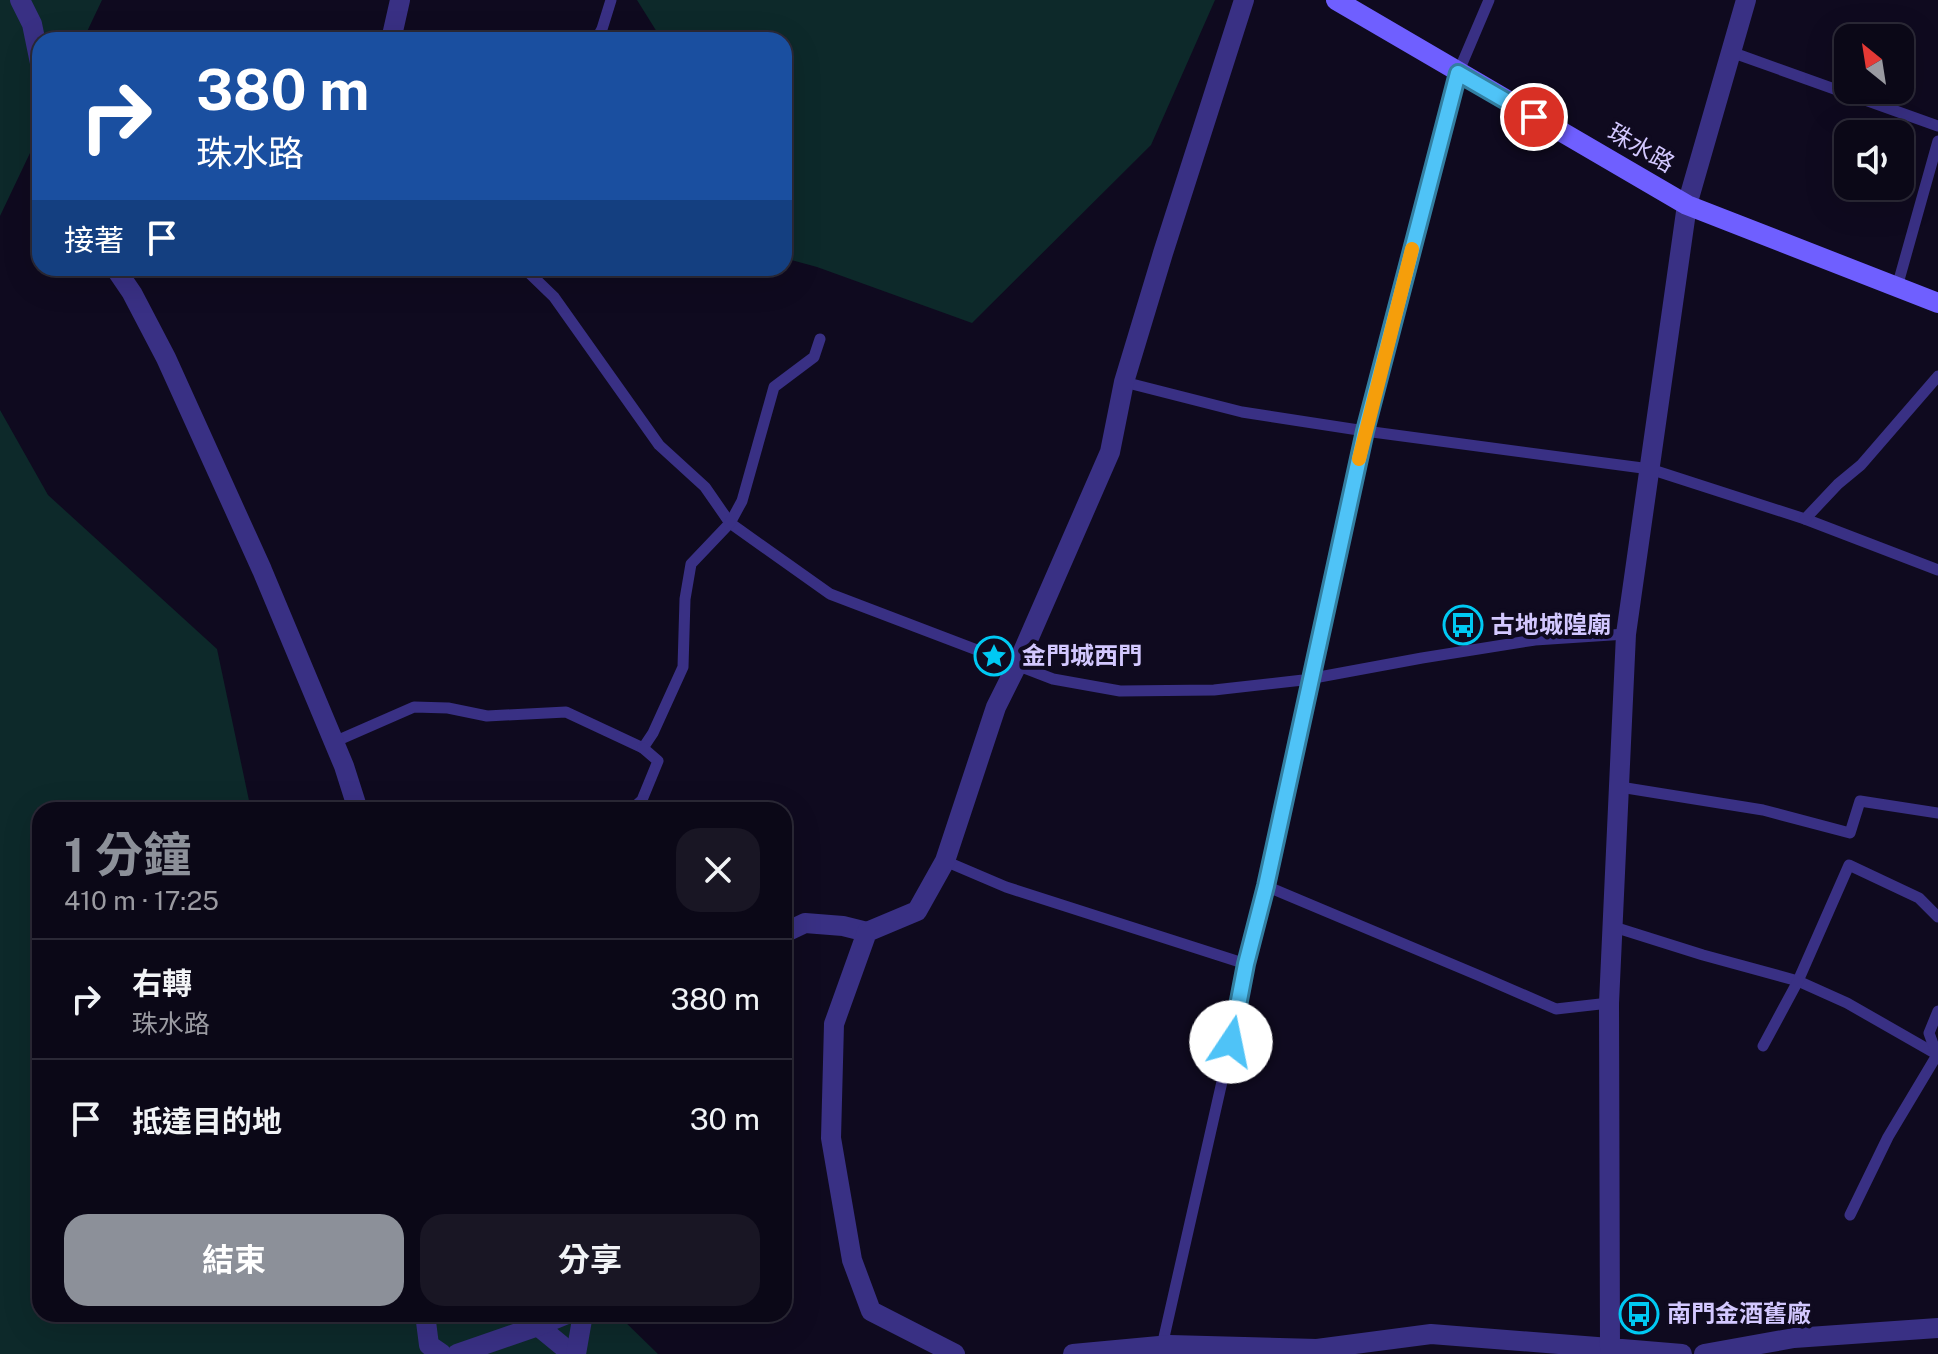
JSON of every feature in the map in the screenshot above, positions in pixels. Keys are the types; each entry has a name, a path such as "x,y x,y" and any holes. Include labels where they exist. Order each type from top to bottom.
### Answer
{"main road":[{"name":"珠水路","path":"1336,0 1687,205 1938,303"}],"street":[{"path":"20,0 34,32"},
{"path":"393,32 400,0"},
{"path":"792,929 805,923 843,926 867,932 917,911 945,861 996,707 1110,452 1124,382 1244,0"},
{"path":"1610,1348 1609,1003 1626,634 1687,205 1746,0"},
{"path":"120,276 166,358 262,570 344,766 355,802"},
{"path":"867,932 834,1024 831,1138 852,1260 871,1311 955,1354"},
{"path":"426,1322 429,1351"},
{"path":"457,1354 548,1322"},
{"path":"538,1326 574,1354 581,1322"},
{"path":"1704,1354 1794,1338 1938,1328"},
{"path":"1073,1354 1162,1346 1238,1351 1317,1349 1431,1334 1682,1354"}],"lane":[{"path":"599,32 611,0"},
{"path":"1162,1346 1365,431 1458,73 1489,0"},
{"path":"1731,52 1938,126"},
{"path":"1897,287 1938,141"},
{"path":"532,276 554,297 659,445 705,487 730,523 830,594 1053,679 1120,691 1214,690 1309,679 1535,640 1626,634"},
{"path":"643,748 683,667 685,599 691,564 730,523 742,501 774,387 814,357 820,339"},
{"path":"1805,519 1861,465 1938,376"},
{"path":"1124,382 1242,412 1650,469 1805,519 1938,570"},
{"path":"334,742 414,707 448,708 487,716 566,712 643,748 658,761 643,802"},
{"path":"1620,787 1763,810 1850,833 1860,801 1938,813"},
{"path":"945,861 1006,887 1246,964"},
{"path":"1763,1046 1798,981 1849,865 1919,898 1938,917"},
{"path":"1266,886 1556,1009 1609,1003"},
{"path":"1614,927 1798,981 1847,1003 1937,1055"},
{"path":"1937,1055 1929,1033 1938,1011"},
{"path":"1850,1215 1888,1137 1937,1055"}],"green space":[{"path":"0,0 102,0 87,32 32,32 32,149 0,216"},
{"path":"637,0 1215,0 1151,145 972,323 792,260 792,32 657,32"},
{"path":"0,410 48,495 217,649 249,802 32,802 32,1322 625,1322 658,1354 0,1354"}],"slow traffic":[{"path":"1359,459 1412,249"}],"place":[{"name":"古地城隍廟","path":"1463,625"},
{"name":"金門城西門","path":"994,656"},
{"name":"南門金酒舊廠","path":"1639,1314"}],"route":[{"path":"1231,1042 1365,431 1458,73 1534,117"}]}
